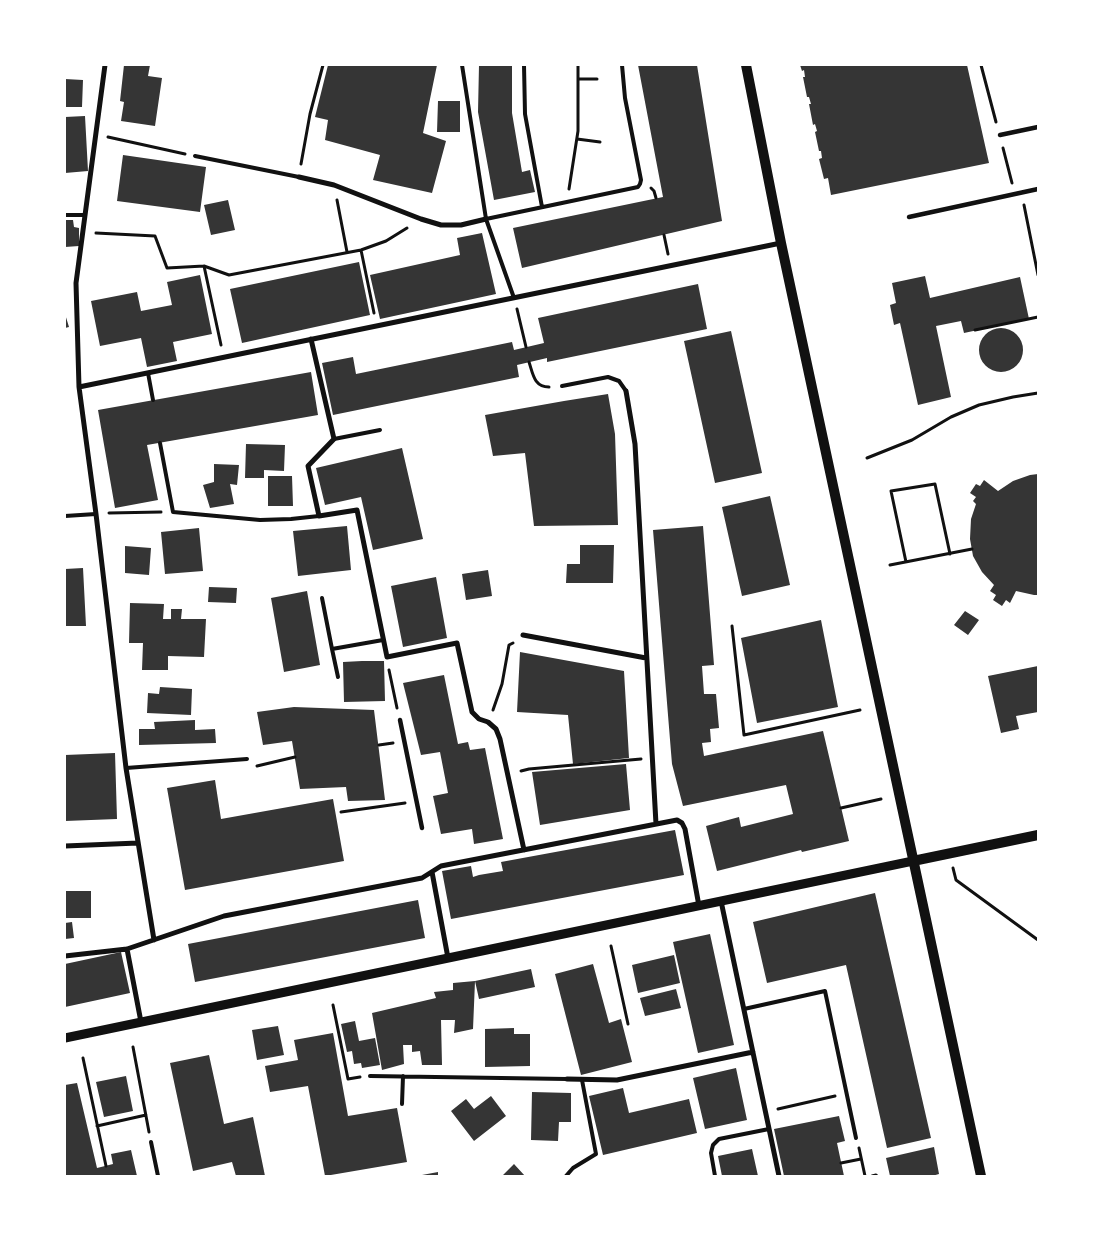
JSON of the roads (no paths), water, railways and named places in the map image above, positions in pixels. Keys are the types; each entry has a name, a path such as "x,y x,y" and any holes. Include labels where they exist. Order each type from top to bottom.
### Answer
{"main road":[{"path":"746,65 781,243 981,1176"},
{"path":"913,861 1038,835"}],"street":[{"path":"105,65 76,282 79,387 126,768 154,940"},
{"path":"1000,136 1038,127"},
{"path":"299,177 334,185 421,220 461,225 486,220"},
{"path":"909,217 1038,189"},
{"path":"79,387 781,243"},
{"path":"311,339 334,439 308,466 319,516 356,510 387,657 457,642 472,712 479,719 488,722 496,729 500,739 524,850"},
{"path":"626,391 635,444 656,824"},
{"path":"523,635 646,658"},
{"path":"400,720 422,828"},
{"path":"65,956 127,949 224,916 422,878 441,866 677,820 682,823 688,840 700,906"},
{"path":"65,846 138,843"},
{"path":"65,1038 913,861"},
{"path":"432,872 448,958"},
{"path":"721,901 778,1176"},
{"path":"127,949 141,1022"},
{"path":"567,1079 617,1080 753,1052"}],"lane":[{"path":"462,65 486,220 514,298"},
{"path":"524,65 525,114 542,207"},
{"path":"486,220 640,184 641,180 625,98 622,65"},
{"path":"196,156 299,177"},
{"path":"65,215 85,216"},
{"path":"148,373 153,400"},
{"path":"562,386 608,377 619,381 626,391"},
{"path":"334,439 380,430"},
{"path":"160,443 172,512 260,520 319,516"},
{"path":"65,516 96,514"},
{"path":"322,598 338,677"},
{"path":"332,649 383,640"},
{"path":"126,768 247,759"},
{"path":"744,1009 825,991 856,1138"},
{"path":"370,1076 567,1079"},
{"path":"402,1104 403,1076"},
{"path":"566,1176 573,1168 596,1154 582,1080"},
{"path":"715,1176 711,1153 713,1145 719,1139 769,1129"},
{"path":"151,1142 158,1176"}]}
